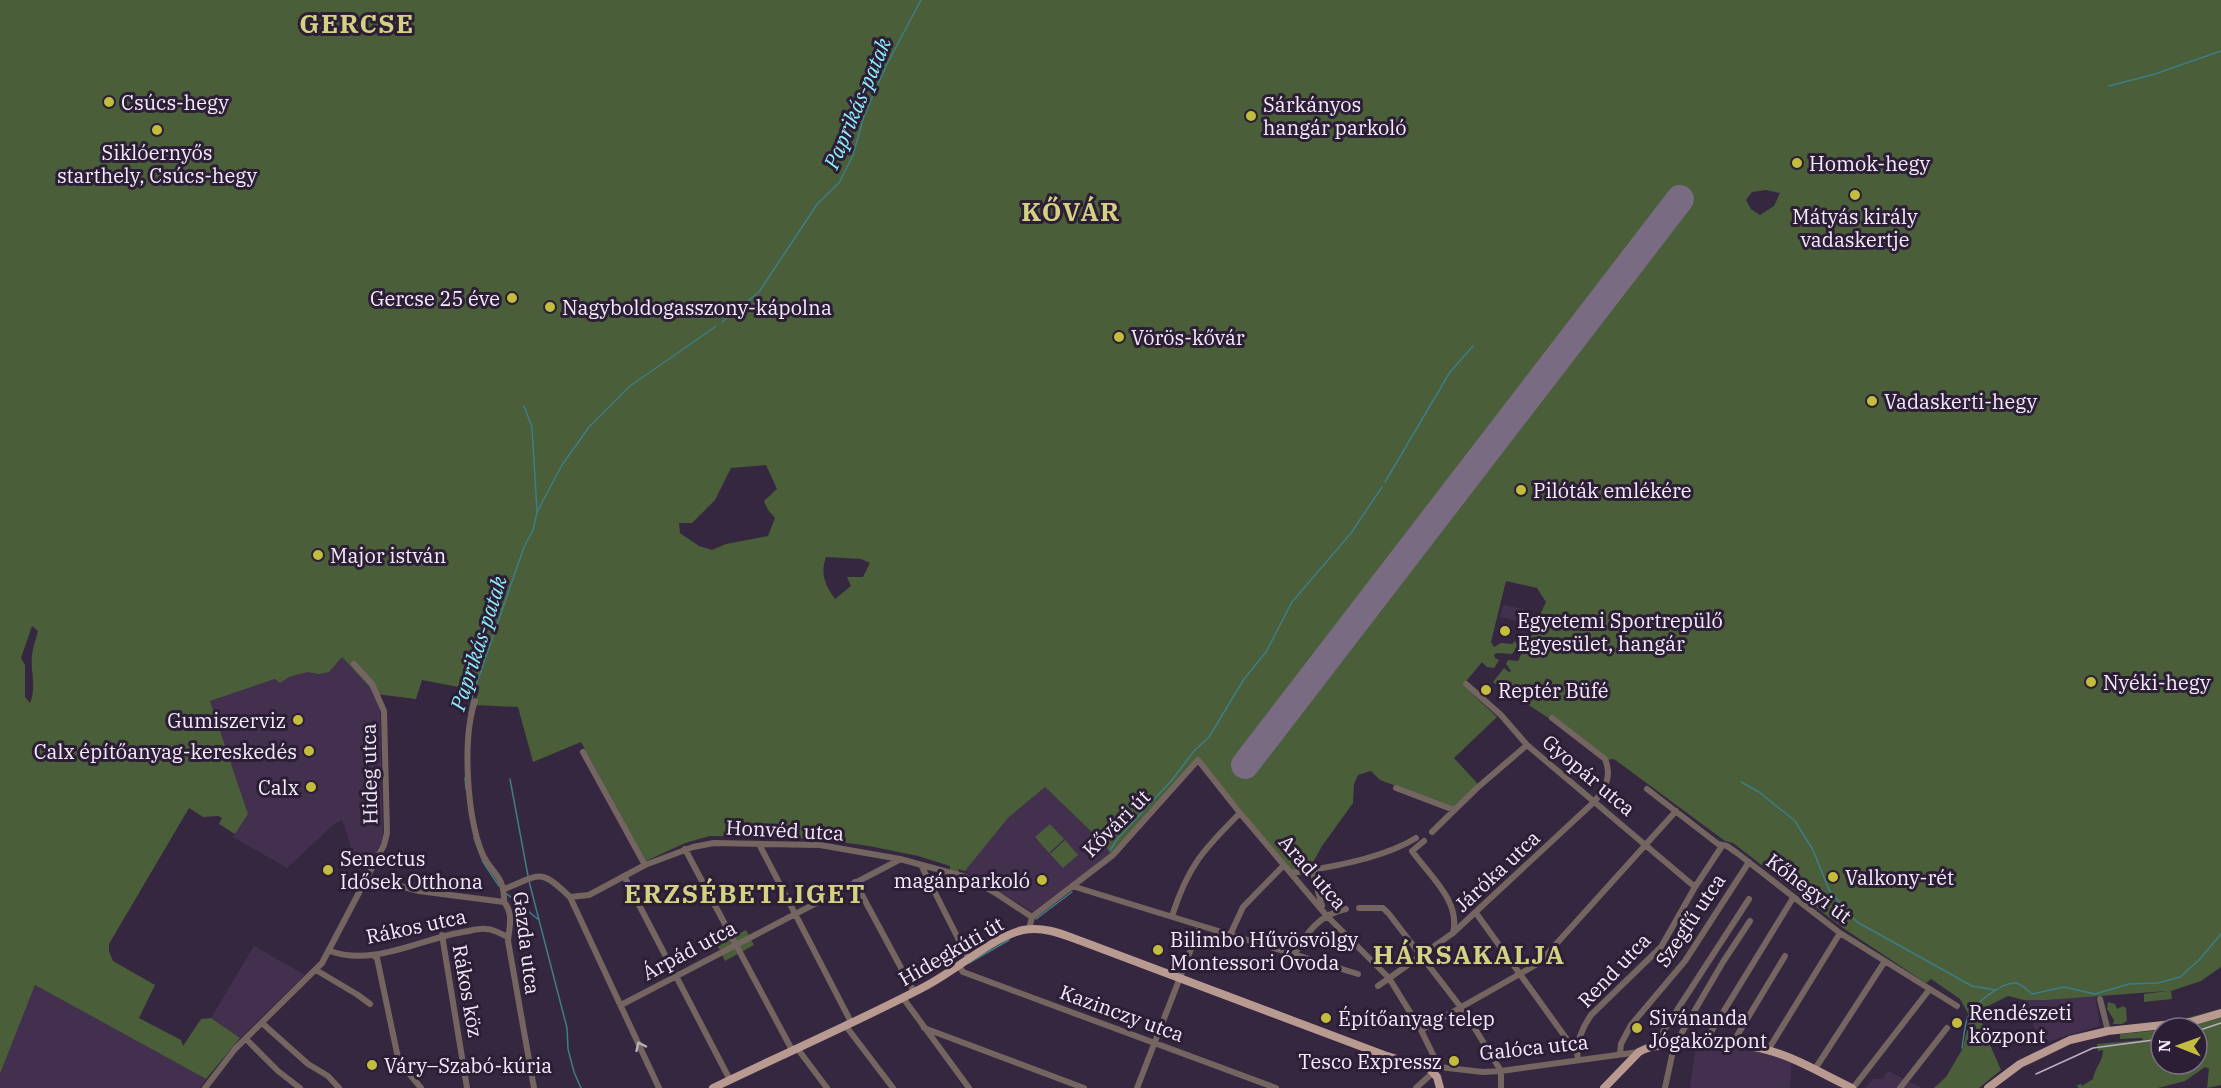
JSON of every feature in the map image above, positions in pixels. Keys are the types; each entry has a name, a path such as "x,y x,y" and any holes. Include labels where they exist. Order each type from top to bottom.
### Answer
{"main road":[{"name":"Hidegkúti út","path":"714,1088 904,1000 914,992 960,968 1003,938 1029,929 1051,930 1384,1055 1436,1069"},
{"path":"1988,1088 2020,1064 2057,1045 2108,1031 2191,1022 2221,1013"},
{"path":"1604,1088 1639,1052 1658,1046 1732,1044 1768,1050 1815,1069 1852,1088"},
{"path":"1436,1069 1440,1088"}],"street":[{"name":"Hideg utca","path":"207,1085 224,1061 316,970 330,951 384,845 387,833 384,711 378,695 354,664"},
{"name":"Gyopár utca","path":"1466,684 1506,720 1527,745 1695,886"},
{"name":"Gazda utca","path":"475,701 469,741 471,798 482,852 504,891 504,902 510,920 508,937 534,1088"},
{"name":"Járóka utca","path":"1378,986 1421,957 1476,913 1595,801 1605,787 1609,777 1605,759 1552,718"},
{"path":"1432,832 1527,745"},
{"path":"583,752 645,866"},
{"name":"Arad utca","path":"1198,760 1325,912 1389,978 1420,1030 1436,1069"},
{"name":"Kővári út","path":"1032,917 1113,855 1198,760"},
{"path":"1396,788 1454,810"},
{"name":"Kőhegyi út","path":"1647,789 1722,846 1729,846 1840,933 1957,1006"},
{"path":"1420,1030 1539,963 1676,812"},
{"path":"1172,916 1180,889 1204,848 1240,813"},
{"path":"1291,873 1361,859 1406,844 1416,838"},
{"path":"1424,841 1412,851 1447,895 1456,923 1453,933"},
{"name":"Honvéd utca","path":"570,897 589,895 624,876 685,849 714,843 820,845 900,859 974,880 1032,917"},
{"path":"759,844 795,913 848,1026 892,1088"},
{"name":"Rend utca","path":"1577,1056 1581,1032 1591,1015 1661,947 1695,886 1722,846"},
{"path":"685,849 796,1050 827,1088"},
{"name":"Árpád utca","path":"621,1005 900,859"},
{"name":"Szegfű utca","path":"1620,1053 1621,1044 1631,1025 1685,961 1749,862"},
{"path":"921,865 969,960"},
{"path":"1230,935 1243,907 1284,865"},
{"path":"1312,868 1325,912"},
{"path":"504,891 531,878 542,876 551,879 570,897 659,1088"},
{"path":"624,876 730,1080"},
{"path":"369,878 419,891 504,902"},
{"path":"855,882 914,992"},
{"path":"1072,886 1358,974"},
{"path":"1703,1045 1793,898"},
{"path":"1658,1046 1657,1041 1749,899"},
{"path":"1359,908 1383,908 1389,914 1461,1007 1501,1071 1501,1088"},
{"path":"1294,955 1308,931 1325,912 1346,909"},
{"path":"1476,913 1577,1056"},
{"path":"1029,929 1032,917"},
{"path":"1665,1088 1674,1046 1722,962 1750,921"},
{"path":"1137,1088 1200,926"},
{"name":"Rákos utca","path":"330,951 341,955 374,956 442,936 487,929 508,937"},
{"path":"1768,1050 1840,933"},
{"name":"Rákos köz","path":"442,936 467,1088"},
{"path":"374,956 377,958 397,1053 402,1065 421,1088"},
{"path":"1732,1044 1785,956"},
{"path":"1815,1069 1885,961"},
{"name":"Kazinczy utca","path":"960,968 1276,1088"},
{"path":"316,970 370,1004"},
{"path":"1852,1088 1929,990"},
{"path":"2100,999 2108,1031"},
{"path":"904,1000 969,1088"},
{"path":"262,1023 308,1064 328,1076 339,1088"},
{"path":"924,1029 1084,1088"},
{"path":"1900,1088 1947,1029"},
{"path":"246,1039 278,1071 300,1088"},
{"name":"Galóca utca","path":"1436,1069 1501,1071 1577,1056 1639,1052"},
{"path":"1416,1088 1436,1069"},
{"path":"207,1085 215,1088"}],"shaded area":[{"path":"1503,605 1524,609 1521,622 1500,617"},
{"path":"342,657 376,694 380,710 383,839 366,872 359,866 354,856 342,820 333,825 287,868 233,837 248,814 210,701"},
{"path":"1045,787 1101,841 1111,854 1033,912 965,871 1008,818"},
{"path":"254,946 305,975 240,1038 211,1018"},
{"path":"35,985 206,1079 199,1088 0,1088 0,1074"},
{"path":"2095,996 2100,1026 2041,1045 2024,1000"},
{"path":"1719,1044 1792,1058 1790,1088 1690,1088 1696,1045"},
{"path":"1888,1071 1922,1088 1865,1088 1873,1079 1882,1079"}],"green space":[{"path":"0,0 2221,0 2221,967 2201,981 2171,991 2172,999 2144,1002 2144,994 2167,991 2047,1000 2024,1000 2008,996 1978,1011 2001,1070 1979,1088 1934,1088 1946,1077 1963,1048 1970,1017 1960,999 1931,979 1926,983 1843,928 1733,843 1725,841 1614,759 1605,760 1550,719 1493,682 1504,668 1511,671 1506,664 1508,660 1518,661 1546,602 1537,588 1506,581 1491,642 1494,647 1501,643 1512,644 1515,641 1518,646 1512,654 1497,653 1494,655 1499,660 1494,668 1487,667 1482,662 1463,685 1497,717 1454,758 1478,784 1454,808 1380,780 1371,771 1358,775 1354,784 1353,803 1322,846 1311,866 1291,871 1198,757 1111,854 1101,841 1045,787 1008,818 965,871 958,869 960,874 950,870 950,866 918,856 818,839 710,836 685,843 646,861 581,742 533,762 518,707 474,705 479,691 422,680 416,699 376,694 342,657 329,672 319,674 307,672 289,677 280,683 275,679 210,701 248,814 235,834 219,824 222,818 203,817 189,808 109,944 113,961 155,985 139,1018 181,1040 183,1046 201,1019 211,1018 240,1038 206,1079 35,985 0,1074","holes":["1766,190 1780,193 1774,206 1760,215 1751,209 1746,200 1752,192","766,465 777,489 764,501 775,518 768,536 726,544 712,550 699,546 680,533 679,523 692,523 715,500 731,468","826,557 861,559 870,563 863,577 847,577 851,586 835,599 824,579 823,569","32,626 38,631 32,655 33,691 30,703 25,697 25,665 21,658"]},
{"path":"1050,824 1064,839 1049,853 1035,837"},
{"path":"1065,840 1078,855 1063,868 1050,854"},
{"path":"746,930 754,945 725,961 717,945"},
{"path":"2108,1002 2115,1004 2117,1009 2123,1006 2126,1008 2127,1021 2122,1024 2113,1024 2114,1020 2107,1009"},
{"path":"2221,1009 2221,1085 2207,1088 2209,1016 2194,1016"},
{"path":"2149,1031 2149,1076 2192,1076 2185,1081 2158,1088 2078,1088 2077,1085 2082,1086 2093,1079 2103,1054 2103,1050 2098,1051 2097,1044 2143,1040 2142,1038 2120,1039 2120,1034"}],"waterway":[{"name":"Paprikás-patak","path":"722,322 759,292 818,203 839,183 853,155 864,116 887,64 921,0"},
{"path":"2109,86 2155,74 2221,51"},
{"name":"Paprikás-patak","path":"469,714 473,694 524,547 533,530 537,512 562,465 589,427 630,386 715,327"},
{"path":"1385,482 1450,372 1473,346"},
{"path":"524,406 532,427 537,511"},
{"path":"1110,850 1119,837 1172,780 1194,751 1209,737 1244,679 1266,652 1292,602 1351,533 1382,487"},
{"name":"Paprikás-patak","path":"465,778 466,789"},
{"path":"510,779 528,876"},
{"path":"1741,782 1759,792 1795,821 1813,850 1829,890 1857,922 1972,986 1996,990"},
{"name":"Paprikás-patak","path":"474,838 483,862 499,886"},
{"path":"529,881 539,920"},
{"path":"1036,919 1072,892"},
{"name":"Paprikás-patak","path":"507,894 539,920 567,1028 568,1049 581,1088"},
{"path":"1962,1048 1965,1027 1972,1010 1983,999 2003,986 2016,983 2032,994 2064,987 2095,994 2129,984 2158,983 2180,977 2199,960 2221,934"},
{"path":"969,963 1009,940"}],"runway":[{"path":"1245,765 1680,199"}],"tram line":[{"path":"2209,1027 2221,1023"},
{"path":"2036,1074 2093,1048 2149,1041"}],"place":[{"name":"Csúcs-hegy","path":"109,102"},
{"name":"Sárkányos hangár parkoló","path":"1251,116"},
{"name":"Siklóernyős starthely, Csúcs-hegy","path":"157,130"},
{"name":"Homok-hegy","path":"1797,163"},
{"name":"Mátyás király vadaskertje","path":"1855,195"},
{"name":"Gercse 25 éve","path":"512,298"},
{"name":"Nagyboldogasszony-kápolna","path":"550,307"},
{"name":"Vörös-kővár","path":"1119,337"},
{"name":"Vadaskerti-hegy","path":"1872,401"},
{"name":"Pilóták emlékére","path":"1521,490"},
{"name":"Major istván","path":"318,555"},
{"name":"Egyetemi Sportrepülő Egyesület, hangár","path":"1505,631"},
{"name":"Nyéki-hegy","path":"2091,682"},
{"name":"Reptér Büfé","path":"1486,690"},
{"name":"Gumiszerviz","path":"298,720"},
{"name":"Calx építőanyag-kereskedés","path":"309,751"},
{"name":"Calx","path":"311,787"},
{"name":"Senectus Idősek Otthona","path":"328,870"},
{"name":"Valkony-rét","path":"1833,877"},
{"name":"magánparkoló","path":"1042,880"},
{"name":"Bilimbo Hűvösvölgy Montessori Óvoda","path":"1158,950"},
{"name":"Építőanyag telep","path":"1326,1018"},
{"name":"Rendészeti központ","path":"1957,1023"},
{"name":"Sivánanda Jógaközpont","path":"1637,1028"},
{"name":"Tesco Expressz","path":"1454,1061"},
{"name":"Váry–Szabó-kúria","path":"372,1065"}],"district":[{"name":"GERCSE","path":"357,23"},
{"name":"KŐVÁR","path":"1071,211"},
{"name":"ERZSÉBETLIGET","path":"745,893"},
{"name":"HÁRSAKALJA","path":"1469,954"}]}
